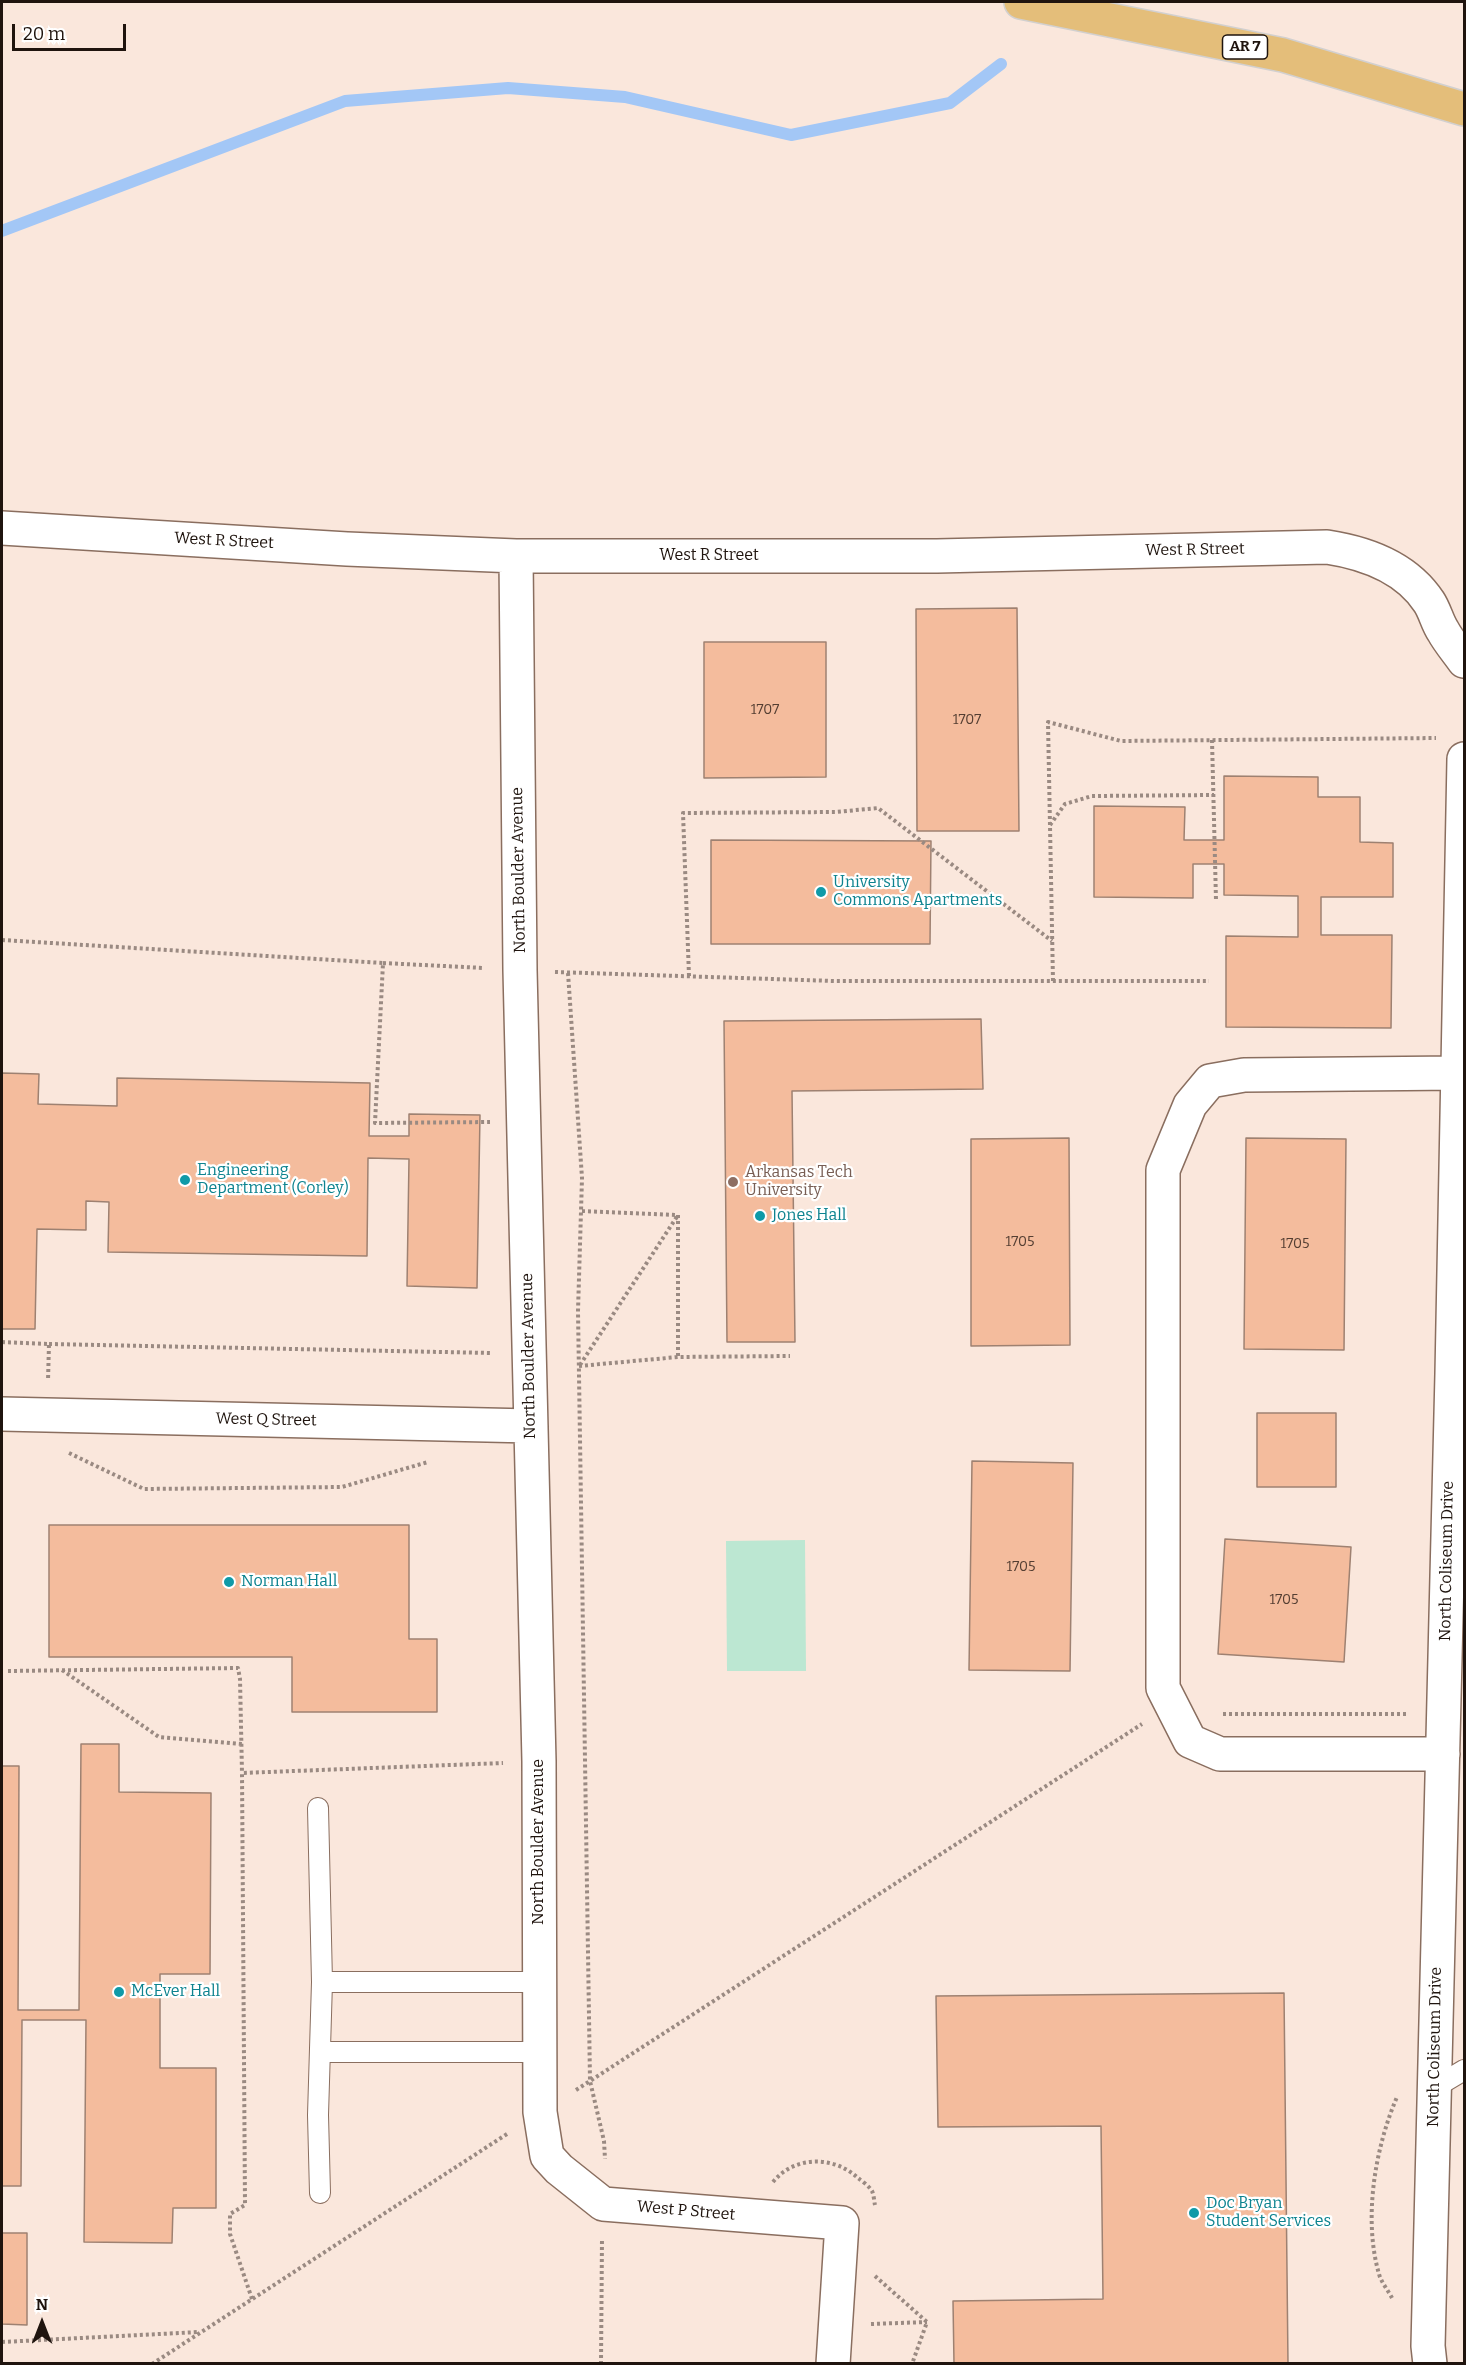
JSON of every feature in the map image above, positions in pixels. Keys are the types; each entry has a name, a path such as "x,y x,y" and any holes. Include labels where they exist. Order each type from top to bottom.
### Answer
{"highway":[{"name":"AR 7","path":"1021,2 1283,55 1464,110"}],"street":[{"name":"West R Street","path":"2,528 347,549 516,556 937,556 1326,547 1355,551 1385,564 1410,580 1429,602 1442,630 1464,661"},
{"name":"North Boulder Avenue","path":"516,556 520,970 539,1761 540,2112 547,2156 603,2204"},
{"name":"North Coliseum Drive","path":"1436,2358 1434,2088 1461,1081 1453,748"},
{"path":"1443,1754 1220,1754 1190,1741 1163,1688 1163,1170 1190,1105 1210,1081 1244,1075 1461,1081"},
{"name":"West Q Street","path":"8,1414 531,1441"},
{"name":"West P Street","path":"603,2204 842,2223 833,2364"}],"lane":[{"path":"318,1808 322,1982 318,2115 320,2193"},
{"path":"322,1982 539,1982"},
{"path":"320,2052 540,2052"},
{"path":"1434,2088 1464,2070"}],"path":[{"path":"1053,981 1048,722 1121,741 1212,740 1453,748"},
{"path":"1212,740 1216,900"},
{"path":"1050,825 1065,804 1092,796 1214,795"},
{"path":"689,976 683,813 836,812 878,808 1052,942"},
{"path":"2,939 568,973 834,981 1209,981"},
{"path":"383,963 375,1123 491,1122 491,1134"},
{"path":"568,973 582,1178 578,1311 591,2081 604,2141 605,2184 601,2364"},
{"path":"582,1211 678,1215"},
{"path":"678,1215 678,1357"},
{"path":"579,1366 678,1215"},
{"path":"2,1342 491,1354 491,1342"},
{"path":"8,1414 48,1394 49,1344"},
{"path":"579,1366 678,1357 790,1356"},
{"path":"531,1441 580,1460"},
{"path":"62,1449 144,1489 342,1487 438,1459"},
{"path":"8,1671 238,1668 242,1773"},
{"path":"62,1670 159,1737 242,1744"},
{"path":"152,2364 1137,1725 1176,1714 1444,1714"},
{"path":"1397,2096 1376,2159 1372,2207 1373,2237 1379,2275 1397,2306"},
{"path":"770,2185 782,2172 802,2162 823,2162 848,2169 872,2190 877,2212"},
{"path":"874,2274 927,2322"},
{"path":"870,2324 927,2322"},
{"path":"912,2364 927,2322"},
{"path":"2,2342 201,2332"}],"green space":[{"path":"805,1540 806,1671 727,1671 726,1541"}],"building":[{"name":"University Commons Apartments","path":"1017,608 1019,831 917,831 916,609"},
{"path":"704,642 826,642 826,777 704,778"},
{"path":"1224,776 1318,777 1318,797 1360,797 1360,842 1393,843 1393,897 1321,897 1321,935 1392,935 1391,1028 1226,1027 1226,936 1298,937 1298,896 1224,895 1224,864 1193,864 1193,898 1094,897 1094,806 1185,807 1184,840 1224,840"},
{"name":"University Commons Apartments","path":"711,840 931,841 930,944 711,944"},
{"name":"Jones Hall","path":"981,1019 983,1089 792,1091 795,1342 727,1342 724,1021"},
{"name":"Engineering Department (Corley)","path":"2,1073 39,1074 38,1104 117,1106 117,1078 370,1083 369,1136 409,1136 409,1114 480,1115 477,1288 407,1286 409,1159 368,1158 367,1256 108,1252 109,1202 86,1201 86,1230 37,1229 35,1329 2,1329"},
{"path":"1069,1138 1070,1345 971,1346 971,1139"},
{"path":"1246,1138 1346,1139 1344,1350 1244,1349"},
{"path":"1257,1413 1336,1413 1336,1487 1257,1487"},
{"path":"972,1461 1073,1463 1070,1671 969,1670"},
{"name":"Norman Hall","path":"49,1525 409,1525 409,1639 437,1639 437,1712 292,1712 292,1657 49,1657"},
{"path":"1225,1539 1351,1547 1344,1662 1218,1654"},
{"name":"McEver Hall","path":"81,1744 119,1744 119,1792 211,1793 210,1974 160,1974 160,2068 216,2068 216,2208 173,2208 172,2243 84,2242 86,2020 22,2020 21,2186 2,2186 2,1766 19,1766 18,2010 79,2010"},
{"name":"Doc Bryan Student Services","path":"1284,1993 1288,2364 954,2364 953,2301 1103,2299 1101,2126 938,2127 936,1996"},
{"path":"2,2233 27,2233 27,2325 2,2324"}],"waterway":[{"path":"2,231 345,101 508,88 625,97 791,135 950,103 1001,64"}],"place":[{"name":"University Commons Apartments","path":"821,892"},
{"name":"Engineering Department (Corley)","path":"185,1180"},
{"name":"Arkansas Tech University","path":"733,1182"},
{"name":"Jones Hall","path":"760,1216"},
{"name":"Norman Hall","path":"229,1582"},
{"name":"McEver Hall","path":"119,1992"},
{"name":"Doc Bryan Student Services","path":"1194,2213"}]}
